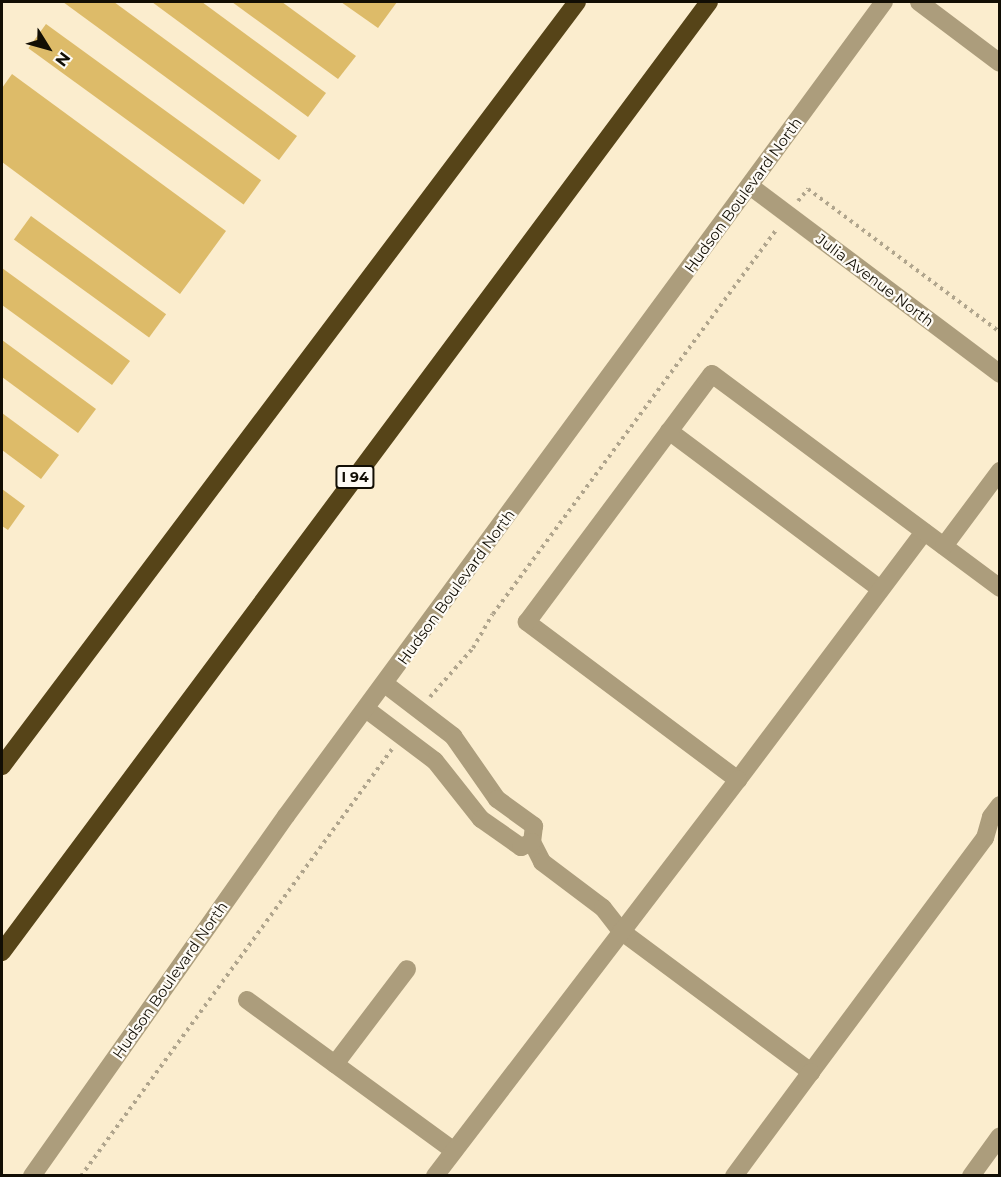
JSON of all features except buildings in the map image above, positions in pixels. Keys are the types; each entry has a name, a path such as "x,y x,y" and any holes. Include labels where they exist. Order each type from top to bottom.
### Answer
{"highway":[{"path":"2,766 577,2"},
{"name":"I 94","path":"2,952 710,2"}],"street":[{"name":"Hudson Boulevard North","path":"32,1176 366,710 884,2"},
{"path":"919,2 999,63"},
{"name":"Julia Avenue North","path":"750,186 999,374"},
{"path":"738,780 528,622 712,374 999,588"},
{"path":"669,431 880,589"},
{"path":"944,546 999,471"},
{"path":"435,1176 738,780 924,532"},
{"path":"385,684 453,736 497,799 534,826 532,842 542,862 603,908 621,931 811,1072"},
{"path":"366,710 435,761 481,819 520,847 532,842"},
{"path":"481,819 497,799"},
{"path":"734,1176 985,838 991,817 999,805"},
{"path":"335,1064 407,969"},
{"path":"247,1000 454,1151"},
{"path":"971,1176 999,1136"}],"path":[{"path":"808,189 999,332"},
{"path":"429,698 473,648 493,614 768,240"},
{"path":"81,1176 389,753"}]}
